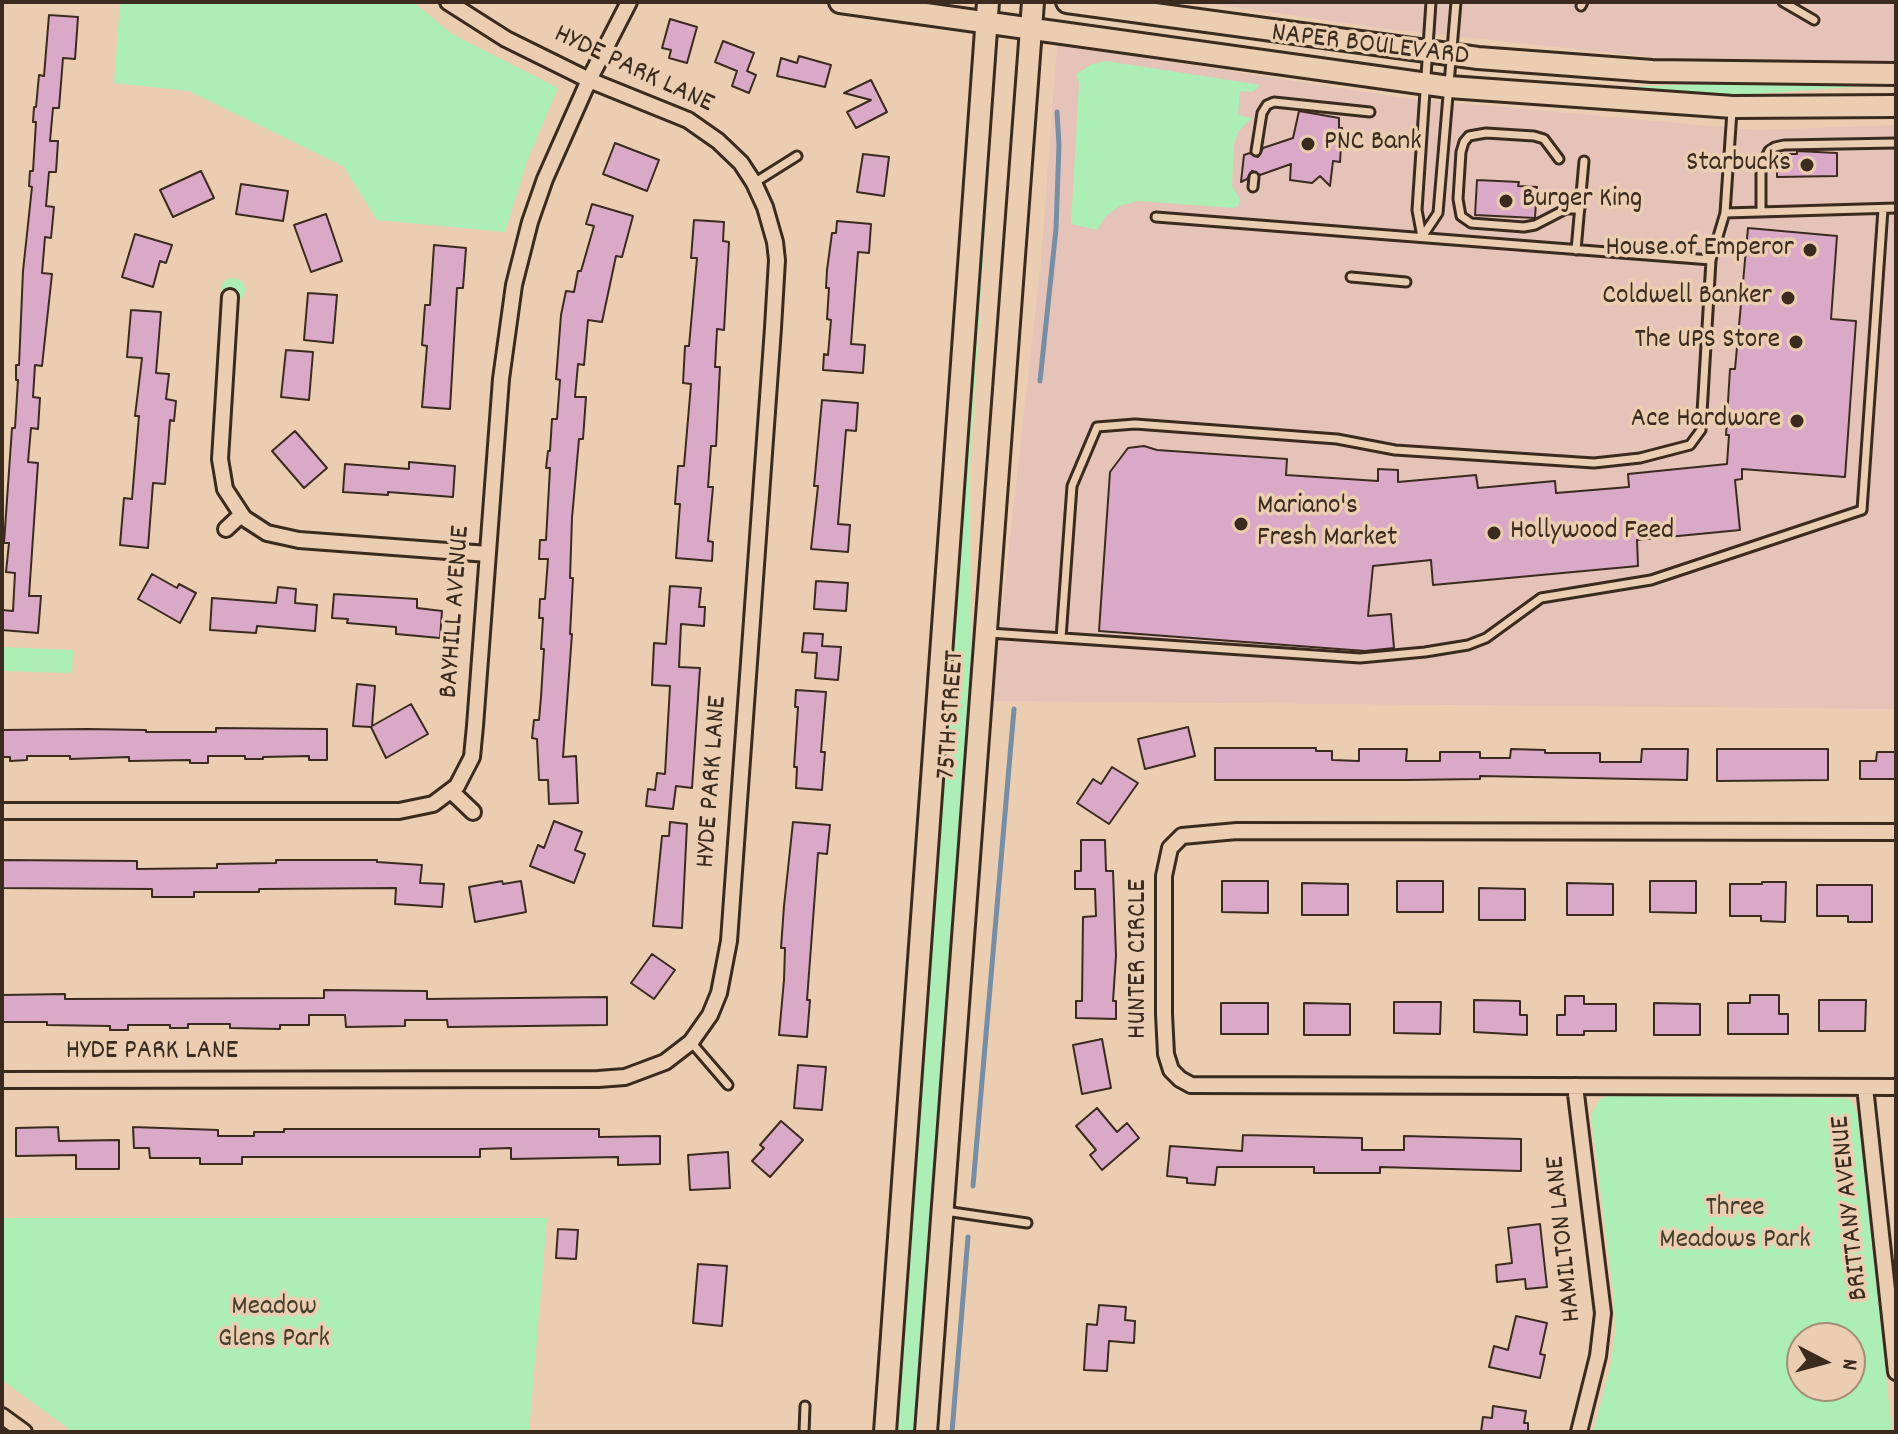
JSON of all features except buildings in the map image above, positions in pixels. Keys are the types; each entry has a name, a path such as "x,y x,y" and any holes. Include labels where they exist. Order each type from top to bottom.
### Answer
{"main road":[{"name":"NAPER BOULEVARD","path":"840,2 987,12 1031,29 1449,87 1733,107 1896,106"},
{"name":"75TH STREET","path":"926,1432 1033,2"},
{"name":"NAPER BOULEVARD","path":"1067,2 1427,53 1652,71 1896,74"},
{"name":"75TH STREET","path":"885,1432 987,12"}],"street":[{"name":"HYDE PARK LANE","path":"2,1080 598,1079 641,1072 665,1062 691,1042 710,1015 719,993 729,941 777,260 775,242 754,183 741,163 718,141 688,120 589,80 506,39 448,2"},
{"name":"BAYHILL AVENUE","path":"451,791 464,775 472,757 501,379 514,285 545,179 589,80 629,2"},
{"path":"230,297 220,459 225,489 241,515 259,530 299,540 488,554"},
{"path":"226,529 241,515"},
{"path":"2,811 399,811 433,804 451,791 473,812"},
{"name":"HUNTER CIRCLE","path":"1896,832 1237,831 1182,836 1170,848 1164,876 1166,1054 1171,1070 1191,1085 1896,1087"},
{"name":"HAMILTON LANE","path":"1575,1086 1603,1313 1598,1356 1579,1432"},
{"name":"BRITTANY AVENUE","path":"1865,1087 1896,1372"},
{"path":"2,1416 24,1432"}],"lane":[{"path":"1422,237 1417,210 1431,2"},
{"path":"1422,237 1438,213 1456,2"},
{"path":"1783,2 1814,20"},
{"path":"1256,151 1262,113 1267,105 1274,102 1370,112"},
{"path":"1061,638 1072,486 1097,427 1135,424 1337,439 1395,450 1594,463 1640,458 1690,445 1701,430 1711,260 1725,213 1733,107"},
{"path":"1559,159 1544,139 1534,136 1486,133 1469,136 1461,152 1458,199 1461,216 1471,223 1524,227 1535,225 1566,209 1580,209"},
{"path":"1761,210 1761,167 1769,151 1775,147 1896,143"},
{"path":"754,183 797,156"},
{"path":"1576,250 1584,161"},
{"path":"1253,187 1254,177"},
{"path":"1725,213 1896,208"},
{"path":"987,633 1360,658 1468,645 1486,638 1541,598 1651,580 1862,510 1883,209"},
{"path":"1156,217 1711,260"},
{"path":"1351,277 1406,282"},
{"path":"691,1042 728,1085"},
{"path":"943,1210 1027,1223"},
{"path":"804,1432 805,1406"}],"shaded area":[{"path":"1200,2 1896,2 1896,62 1685,61 1380,28"},
{"path":"1057,44 1403,98 1755,130 1896,125 1896,709 992,701 1041,261"}],"green space":[{"path":"120,2 413,2 452,34 558,88 527,161 505,232 377,220 343,166 189,91 114,83"},
{"path":"1106,61 1261,85 1252,92 1240,91 1238,115 1252,118 1238,132 1234,144 1232,186 1240,199 1238,206 1138,201 1119,206 1105,217 1097,230 1071,224 1079,83 1076,74 1092,64"},
{"path":"1751,82 1896,84 1896,87 1739,95 1599,90 1599,88"},
{"path":"994,86 970,464 971,700 914,1432 896,1432"},
{"path":"233,278 242,281 245,290 242,299 233,302 224,299 221,290 224,281"},
{"path":"2,647 73,650 72,673 2,671"},
{"name":"Three Meadows Park","path":"1607,1096 1849,1099 1859,1121 1892,1432 1593,1432 1610,1368 1615,1333 1614,1299 1591,1115 1599,1100"},
{"name":"Meadow Glens Park","path":"2,1218 547,1218 529,1432 73,1432 2,1380"}],"waterway":[{"path":"1040,381 1056,229 1057,112"},
{"path":"973,1186 1014,709"},
{"path":"952,1432 968,1237"}],"place":[{"name":"PNC Bank","path":"1308,144"},
{"name":"Starbucks","path":"1807,165"},
{"name":"Burger King","path":"1506,201"},
{"name":"House of Emperor","path":"1810,250"},
{"name":"Coldwell Banker","path":"1788,298"},
{"name":"The UPS Store","path":"1796,342"},
{"name":"Ace Hardware","path":"1797,421"},
{"name":"Mariano's Fresh Market","path":"1241,524"},
{"name":"Hollywood Feed","path":"1494,533"}]}
